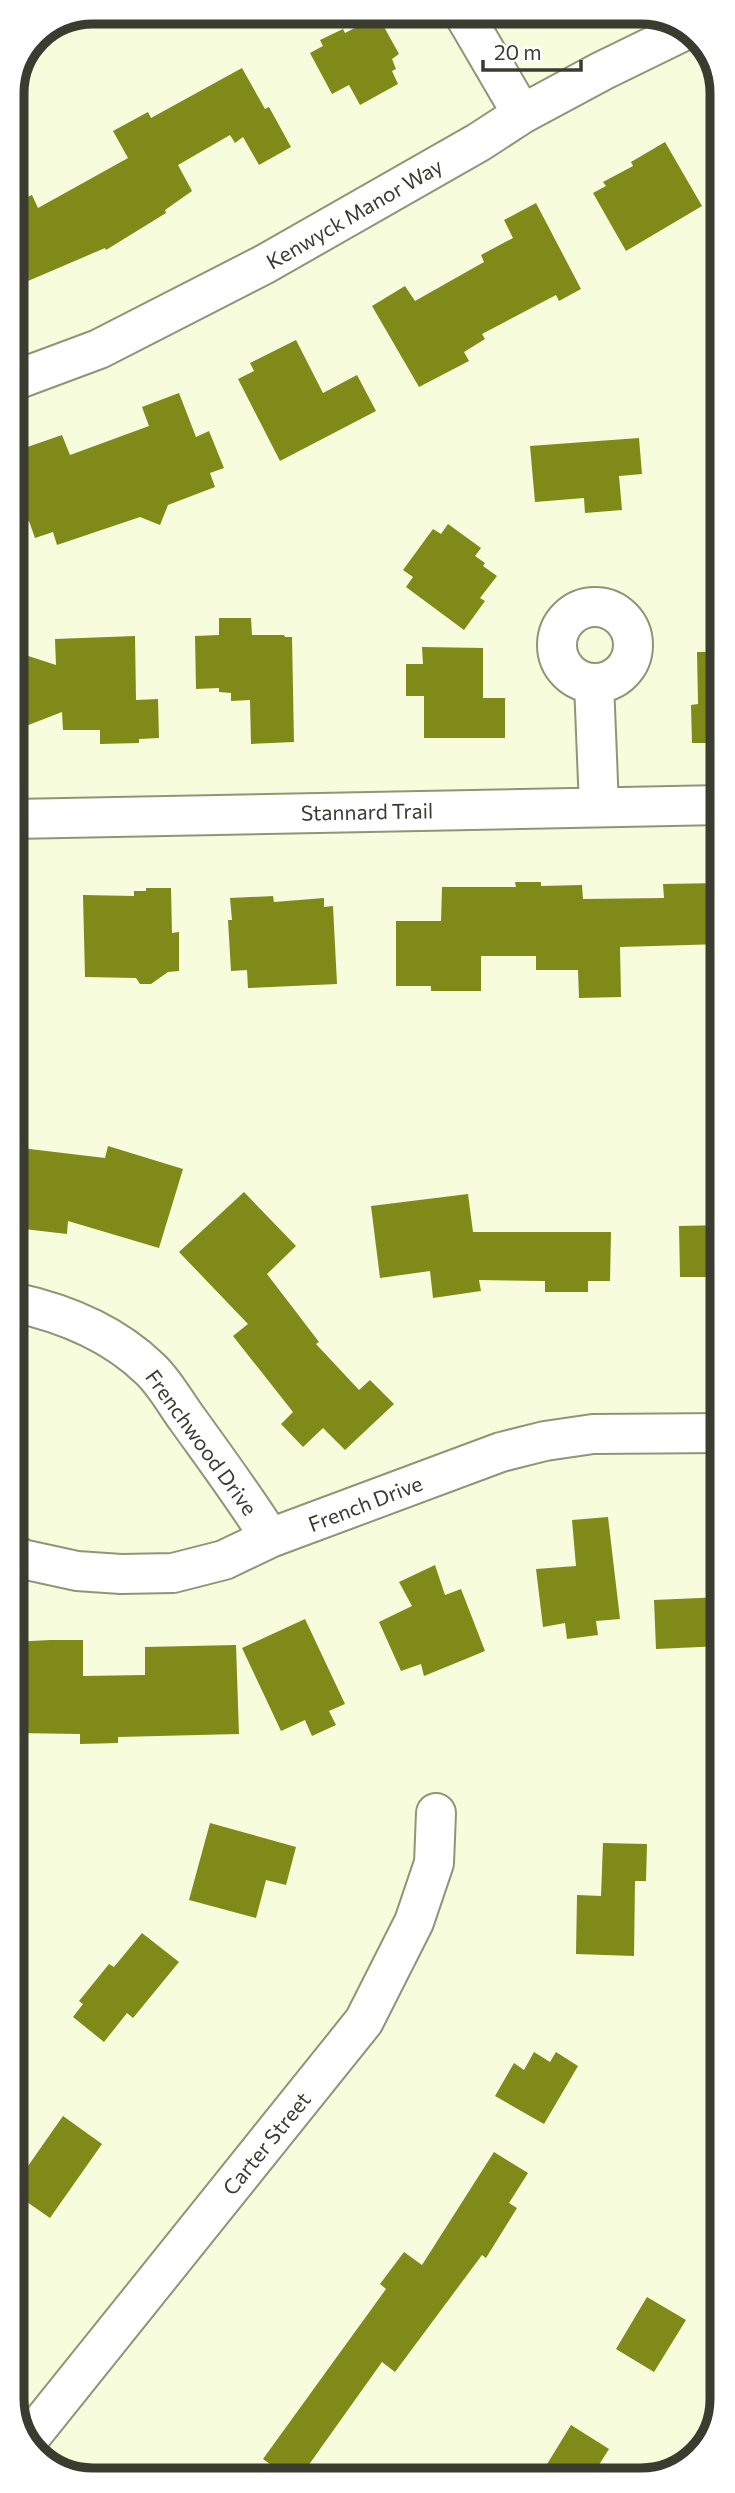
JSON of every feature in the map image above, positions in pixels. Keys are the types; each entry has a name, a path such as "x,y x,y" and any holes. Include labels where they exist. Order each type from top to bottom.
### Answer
{"street":[{"path":"470,25 522,114"},
{"name":"Kenwyck Manor Way","path":"24,377 99,349 265,264 479,142 522,114 677,34"},
{"path":"594,683 599,807"},
{"name":"Stannard Trail","path":"24,819 710,805"},
{"name":"Frenchwood Drive","path":"24,1305 48,1310 87,1325 119,1344 151,1370 246,1500 270,1538"},
{"name":"French Drive","path":"24,1559 77,1571 173,1573 224,1560 270,1538 465,1464 527,1445 593,1434 710,1433"},
{"name":"Carter Street","path":"34,2433 364,2021 414,1922 434,1863 436,1813"}],"building":[{"path":"362,24 383,25 399,54 392,59 396,69 392,71 398,84 360,105 349,85 332,94 310,53 323,46 320,40 343,29 345,33"},
{"path":"242,68 265,109 269,107 291,147 259,165 243,137 235,143 230,135 178,165 192,191 165,210 166,213 106,250 105,248 28,281 24,276 24,199 32,195 38,208 128,158 113,131 148,112 151,118"},
{"path":"665,142 702,206 626,251 593,193 606,186 603,182 633,166 631,162"},
{"path":"536,203 581,289 559,301 556,295 482,334 485,339 464,352 469,361 419,387 372,306 405,286 415,301 484,262 481,255 513,238 504,220"},
{"path":"296,340 323,393 357,375 376,411 280,461 238,379 254,371 250,363"},
{"path":"179,393 196,437 209,431 224,468 210,473 215,487 168,505 160,525 140,517 57,545 53,532 35,538 29,521 24,523 24,448 62,435 70,455 149,426 142,407"},
{"path":"639,438 642,474 619,476 622,510 585,513 584,498 535,502 530,446"},
{"path":"448,524 481,548 475,556 497,576 480,598 485,601 464,630 406,587 413,577 403,570 433,529 441,534"},
{"path":"219,618 251,618 252,635 292,637 294,742 251,744 250,700 231,701 231,693 219,692 219,688 196,689 195,636 219,635"},
{"path":"135,636 136,700 158,699 159,738 139,739 139,743 100,744 100,730 63,730 62,712 24,727 24,655 56,665 55,639"},
{"path":"422,647 483,648 483,698 505,698 505,738 424,738 424,696 406,696 406,664 423,664"},
{"path":"697,652 710,652 710,743 692,743 691,705 698,704"},
{"path":"515,882 541,882 541,886 582,885 583,899 664,898 663,884 710,883 710,944 620,947 621,997 579,998 578,970 536,970 536,956 481,956 481,991 431,991 431,986 396,986 396,921 441,921 442,887 516,887"},
{"path":"146,888 171,888 172,933 179,932 179,971 168,972 151,984 140,984 136,978 85,977 83,895 134,896 134,891 146,891"},
{"path":"273,896 274,902 324,898 324,907 333,906 337,984 248,988 247,970 231,971 228,920 232,920 230,898"},
{"path":"108,1146 183,1169 159,1248 68,1221 67,1234 24,1229 24,1148 105,1158"},
{"path":"244,1192 296,1246 267,1274 319,1342 316,1344 359,1390 370,1380 394,1404 345,1450 323,1428 303,1447 281,1424 293,1412 233,1336 248,1324 179,1252"},
{"path":"468,1194 473,1232 611,1232 610,1281 588,1281 588,1292 545,1292 545,1281 479,1280 481,1291 433,1298 430,1271 380,1278 371,1206"},
{"path":"710,1225 710,1277 680,1277 679,1226"},
{"path":"608,1517 620,1619 596,1621 598,1635 567,1639 565,1623 543,1627 536,1569 576,1566 572,1520"},
{"path":"435,1565 445,1595 461,1589 485,1651 424,1676 421,1664 401,1671 379,1622 412,1606 399,1582"},
{"path":"710,1598 710,1647 656,1649 654,1600"},
{"path":"305,1619 345,1704 329,1711 336,1725 312,1736 305,1720 281,1731 242,1648"},
{"path":"83,1640 83,1676 145,1675 145,1647 236,1645 239,1734 118,1737 118,1743 80,1744 80,1734 24,1733 24,1641"},
{"path":"210,1823 296,1847 286,1885 266,1880 256,1918 189,1900"},
{"path":"603,1843 647,1844 646,1881 635,1881 634,1956 576,1954 577,1895 601,1896"},
{"path":"142,1933 179,1962 133,2018 127,2013 104,2042 73,2017 83,2004 79,2001 109,1964 114,1967"},
{"path":"534,2052 550,2062 556,2052 578,2066 544,2124 495,2096 514,2063 524,2070"},
{"path":"63,2116 102,2144 50,2218 24,2200 24,2172"},
{"path":"494,2152 528,2173 509,2203 517,2208 486,2258 482,2255 395,2372 382,2362 307,2468 275,2468 263,2459 386,2289 380,2284 404,2252 422,2265"},
{"path":"647,2297 686,2320 654,2372 616,2349"},
{"path":"571,2425 609,2449 597,2468 545,2468"}]}
